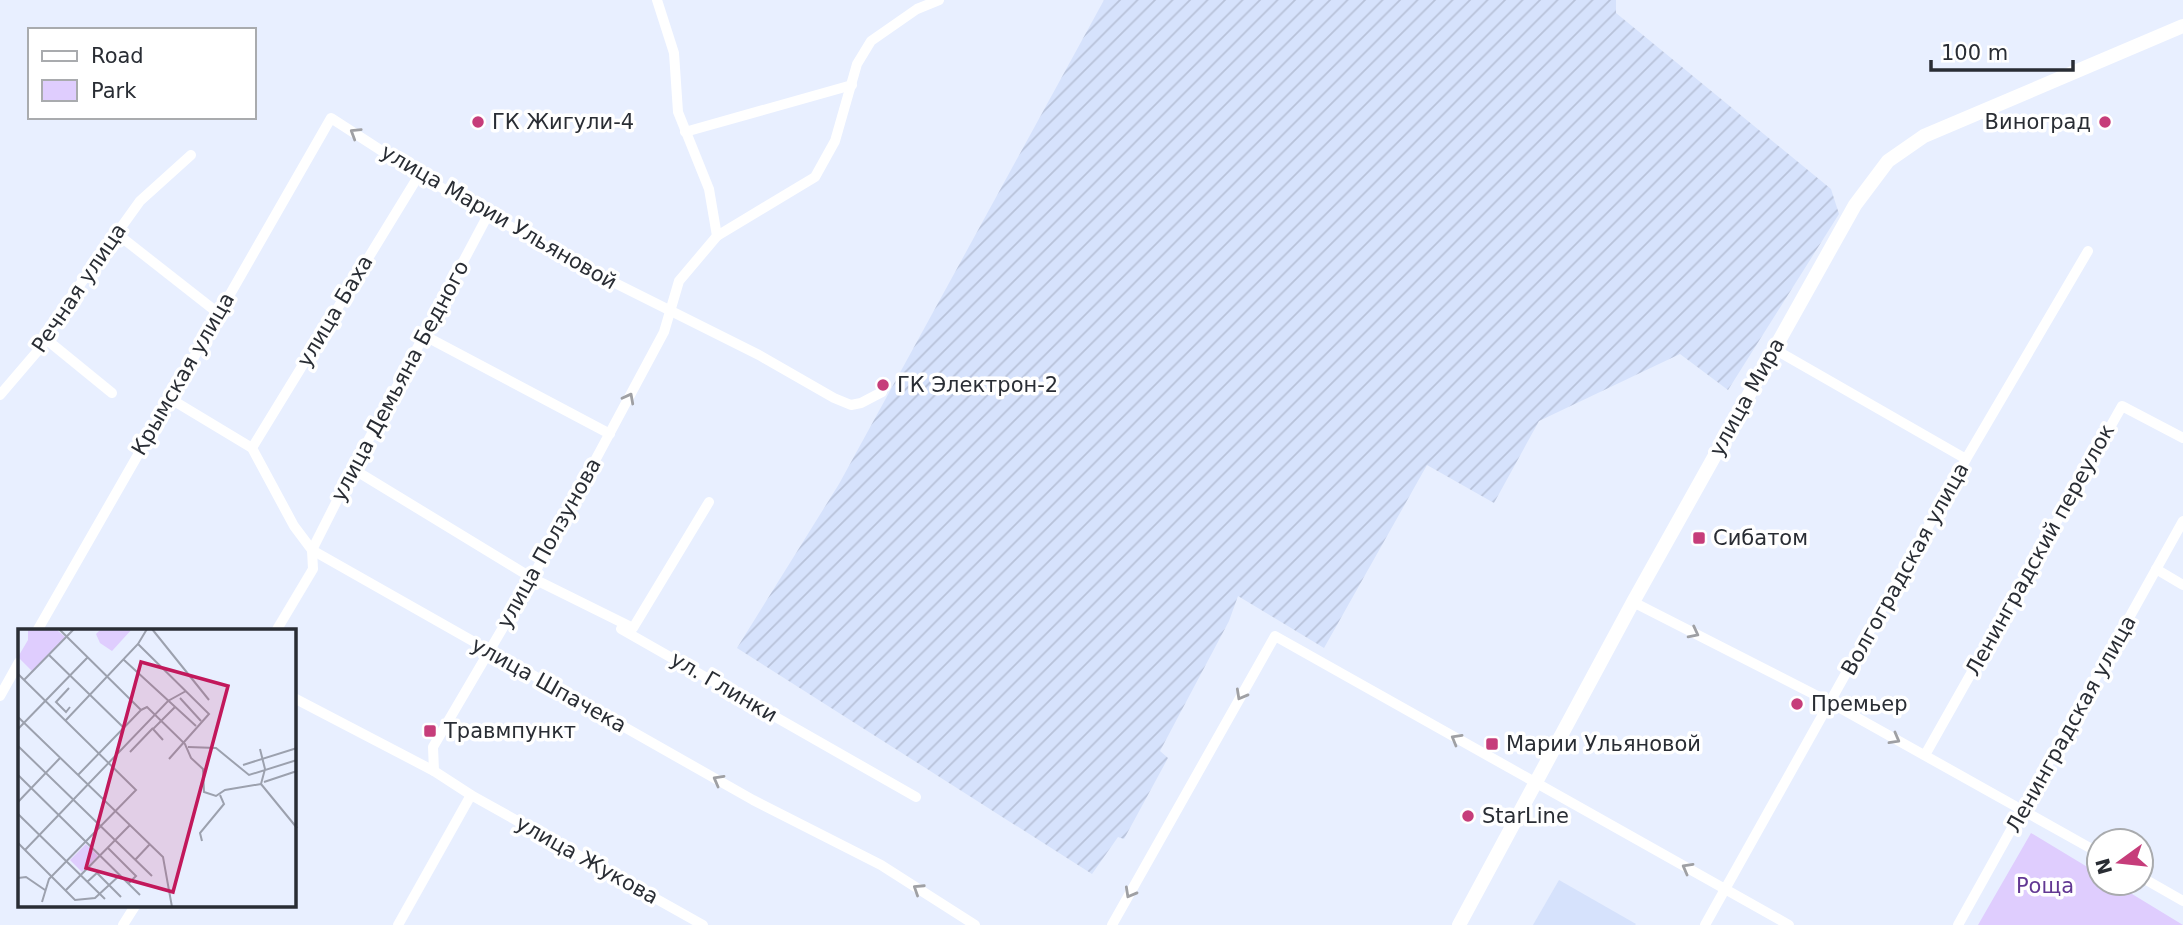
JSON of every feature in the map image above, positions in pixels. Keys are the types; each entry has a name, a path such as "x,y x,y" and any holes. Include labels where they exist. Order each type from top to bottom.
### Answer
{"main road":[{"name":"улица Мира","path":"1459,925 1633,601 1866,187 1888,161 1905,147 1946,126 2183,26"}],"street":[{"path":"657,0 674,52 678,113 709,189 717,236"},
{"name":"улица Ползунова","path":"434,771 433,747 532,578 664,332 679,282 717,236 815,177 835,141 857,64 871,41 917,9 939,0"},
{"path":"685,132 852,85"},
{"name":"улица Марии Ульяновой","path":"331,118 419,175 581,267 851,405 871,400 882,392"},
{"name":"Крымская улица","path":"38,629 331,118"},
{"name":"Речная улица","path":"0,395 47,340 48,329 140,201 191,155"},
{"name":"улица Баха","path":"252,448 419,175"},
{"name":"улица Демьяна Бедного","path":"277,629 313,569 312,550 353,469 489,213"},
{"path":"116,233 218,313"},
{"name":"Волгоградская улица","path":"1704,925 1831,704 1966,458 2088,251"},
{"path":"425,336 610,434"},
{"path":"47,340 112,393"},
{"path":"1774,349 1966,458"},
{"path":"169,398 252,448"},
{"name":"Ленинградский переулок","path":"1924,755 2122,406 2183,438"},
{"name":"улица Шпачека","path":"252,448 294,526 312,550 753,800 881,864 975,925"},
{"path":"353,469 532,578 633,628 709,502"},
{"name":"Ленинградская улица","path":"1958,925 2183,521"},
{"path":"2156,569 2183,585"},
{"name":"ул. Глинки","path":"532,578 916,797"},
{"path":"1633,601 1831,704 2085,845"},
{"path":"1112,925 1275,636 1789,925"},
{"path":"0,696 18,664"},
{"path":"296,699 434,771 471,795 398,925"},
{"name":"улица Жукова","path":"471,795 697,923"},
{"path":"2155,885 2183,901"},
{"path":"123,925 134,908"}],"shaded area":[{"path":"1104,0 1616,0 1616,13 1831,189 1839,214 1728,390 1680,354 1539,421 1494,503 1427,465 1324,648 1238,596 1229,621 1160,751 1168,758 1124,839 1118,837 1092,874 737,648 839,484"},
{"path":"1559,880 1636,924 1533,925"}],"green space":[{"name":"Роща","path":"2031,833 2085,866 2085,897 2137,897 2183,925 1978,925"}],"place":[{"name":"ГК Жигули-4","path":"478,122"},
{"name":"Виноград","path":"2105,122"},
{"name":"ГК Электрон-2","path":"883,385"},
{"name":"Сибатом","path":"1699,538"},
{"name":"Премьер","path":"1797,704"},
{"name":"Травмпункт","path":"430,731"},
{"name":"Марии Ульяновой","path":"1492,744"},
{"name":"StarLine","path":"1468,816"}]}
